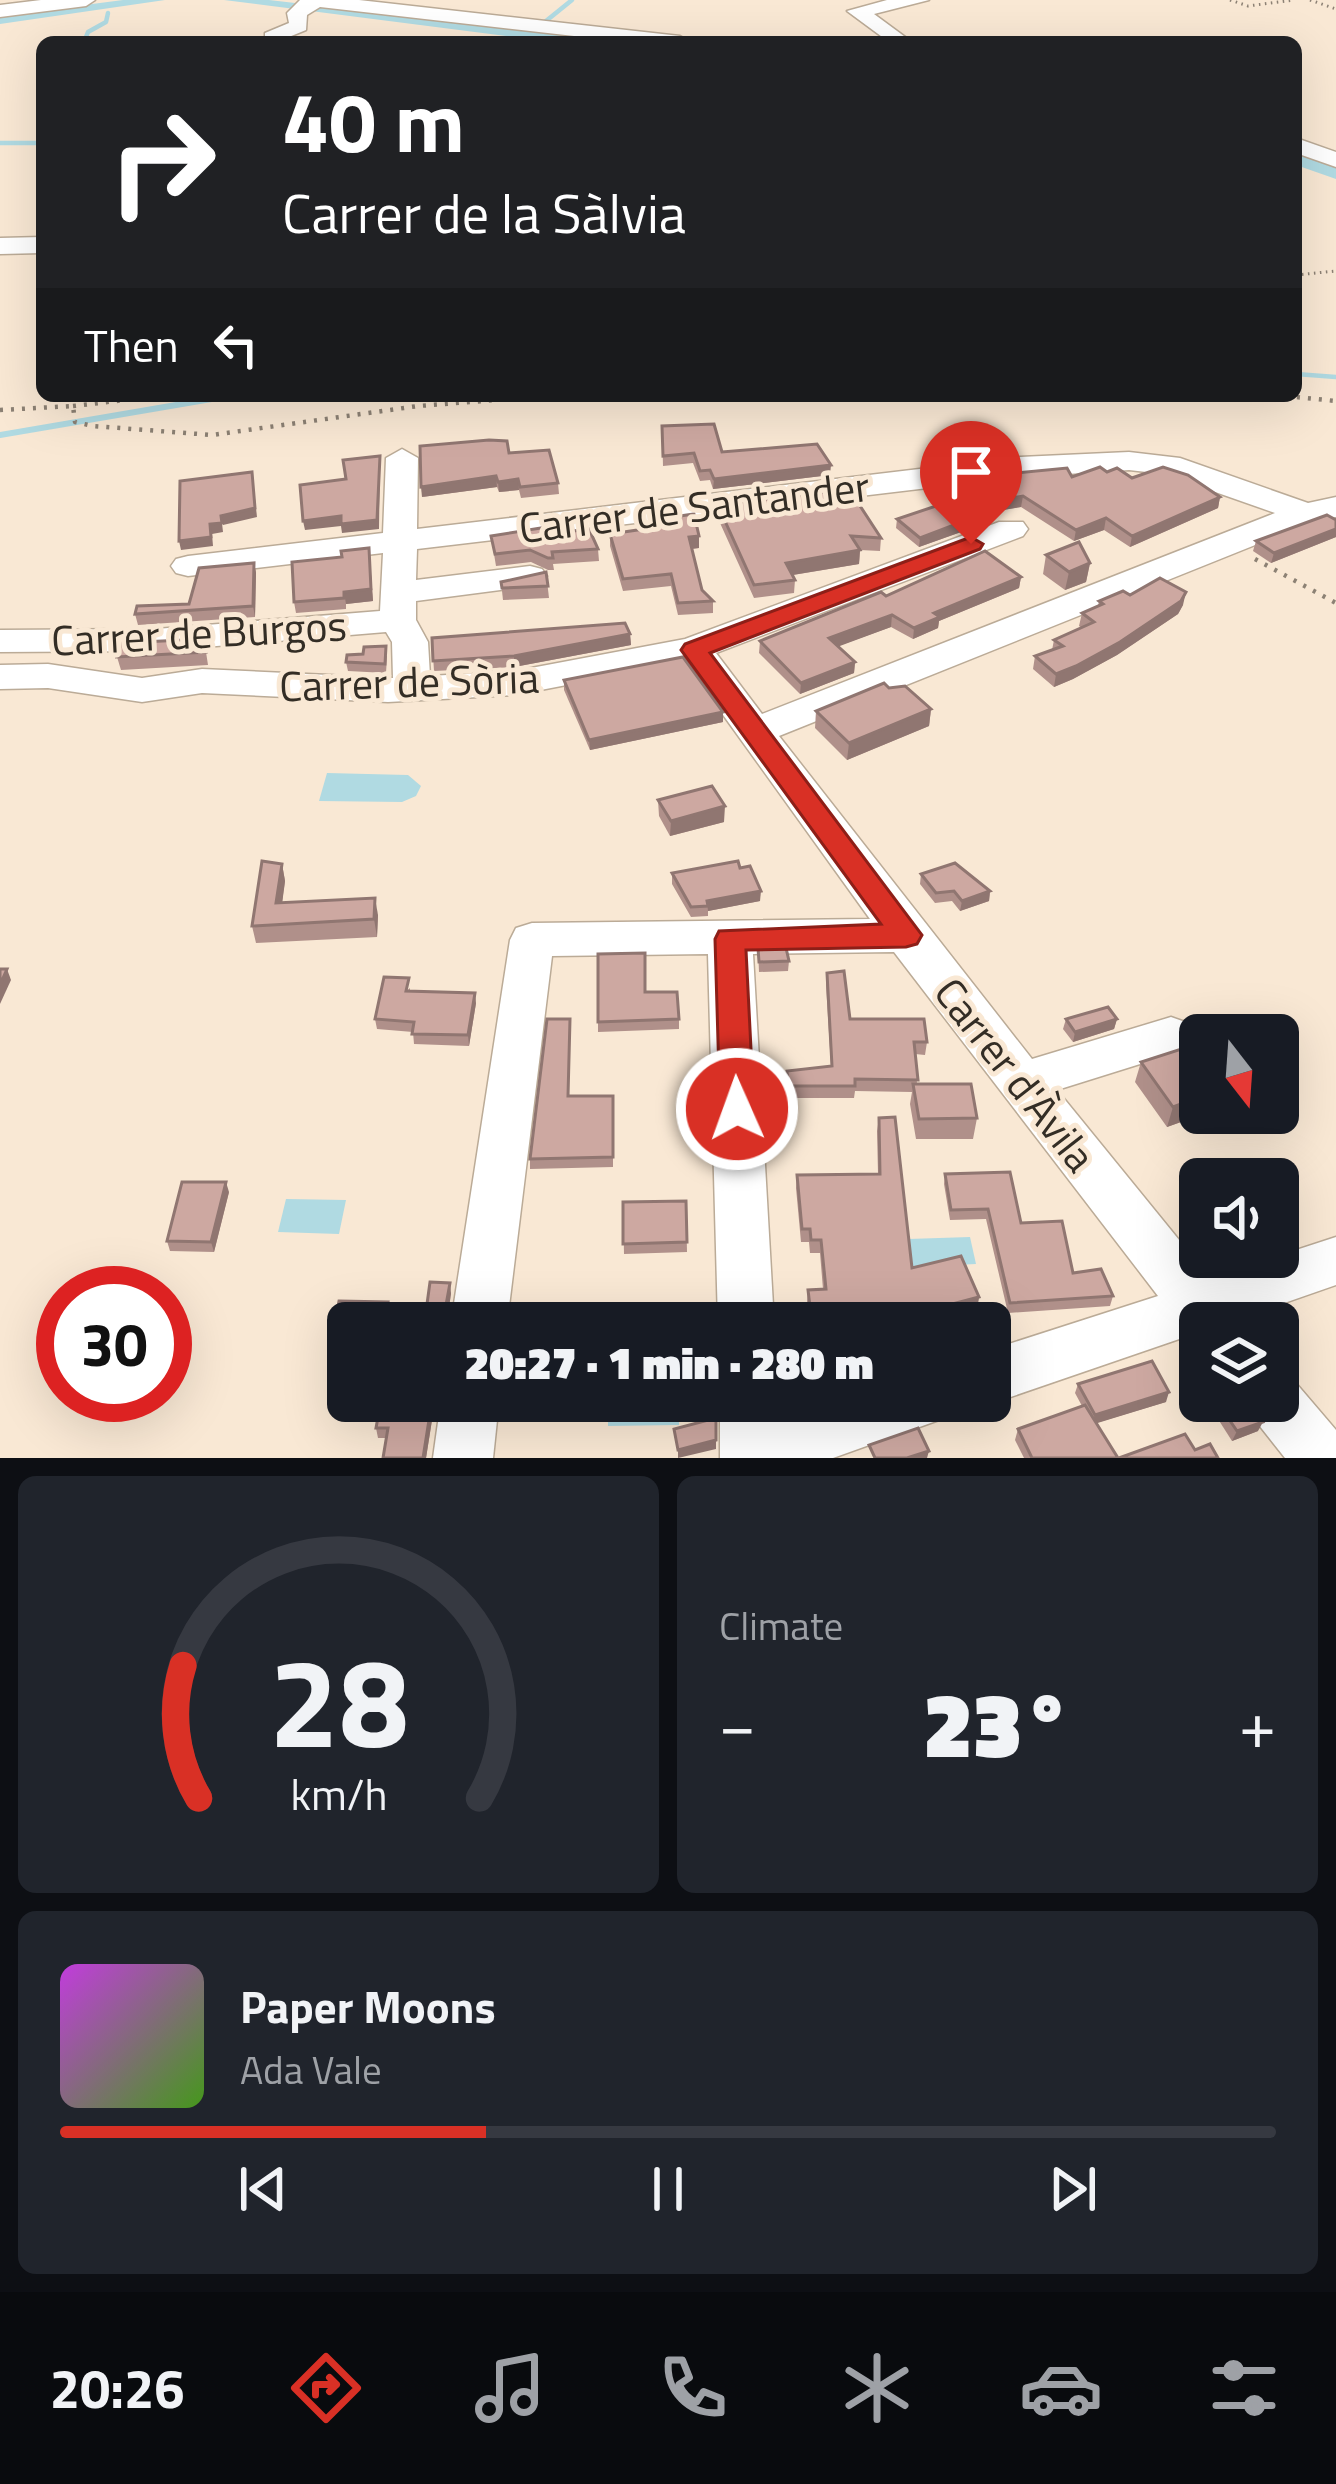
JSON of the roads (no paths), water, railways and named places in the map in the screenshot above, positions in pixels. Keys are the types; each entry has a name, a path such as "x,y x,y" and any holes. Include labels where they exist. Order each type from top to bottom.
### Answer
{"street":[{"path":"0,11 86,0"},
{"path":"892,36 856,13 920,0"},
{"path":"274,36 298,26 308,5 629,36"},
{"path":"1302,148 1336,160"},
{"path":"0,247 36,245"},
{"name":"Carrer de Burgos","path":"402,458 398,606 410,642 412,689"},
{"name":"Carrer de Santander","path":"188,566 1020,467 1117,462 1183,468 1321,510"},
{"path":"752,732 1321,510"},
{"name":"Carrer de Sòria","path":"0,677 48,676 142,690 202,682 412,689 515,683 694,650 1011,529"},
{"name":"Carrer de Burgos","path":"0,641 156,640 398,606 530,575"},
{"name":"Carrer d'Àvila","path":"694,650 906,935 1195,1302"},
{"path":"482,1302 532,940 906,935"},
{"path":"730,939 745,1302"},
{"path":"1023,1082 1171,1036"},
{"path":"1237,1302 1336,1261"},
{"path":"1011,1371 1179,1322"},
{"path":"463,1458 467,1422"},
{"path":"750,1422 751,1458 857,1422"},
{"path":"1292,1422 1322,1458"}],"water":[{"path":"327,773 408,775 421,786 416,796 402,802 319,801"},
{"path":"286,1199 346,1200 339,1234 278,1232"},
{"path":"970,1237 976,1264 913,1267 908,1239"},
{"path":"608,1422 679,1422 679,1425 608,1426"}],"waterway":[{"path":"0,20 158,0"},
{"path":"231,0 540,36"},
{"path":"527,36 572,0"},
{"path":"86,36 106,22 108,13"},
{"path":"0,143 36,143"},
{"path":"1302,161 1336,174"},
{"path":"1302,374 1336,377"},
{"path":"0,435 194,402"}]}
